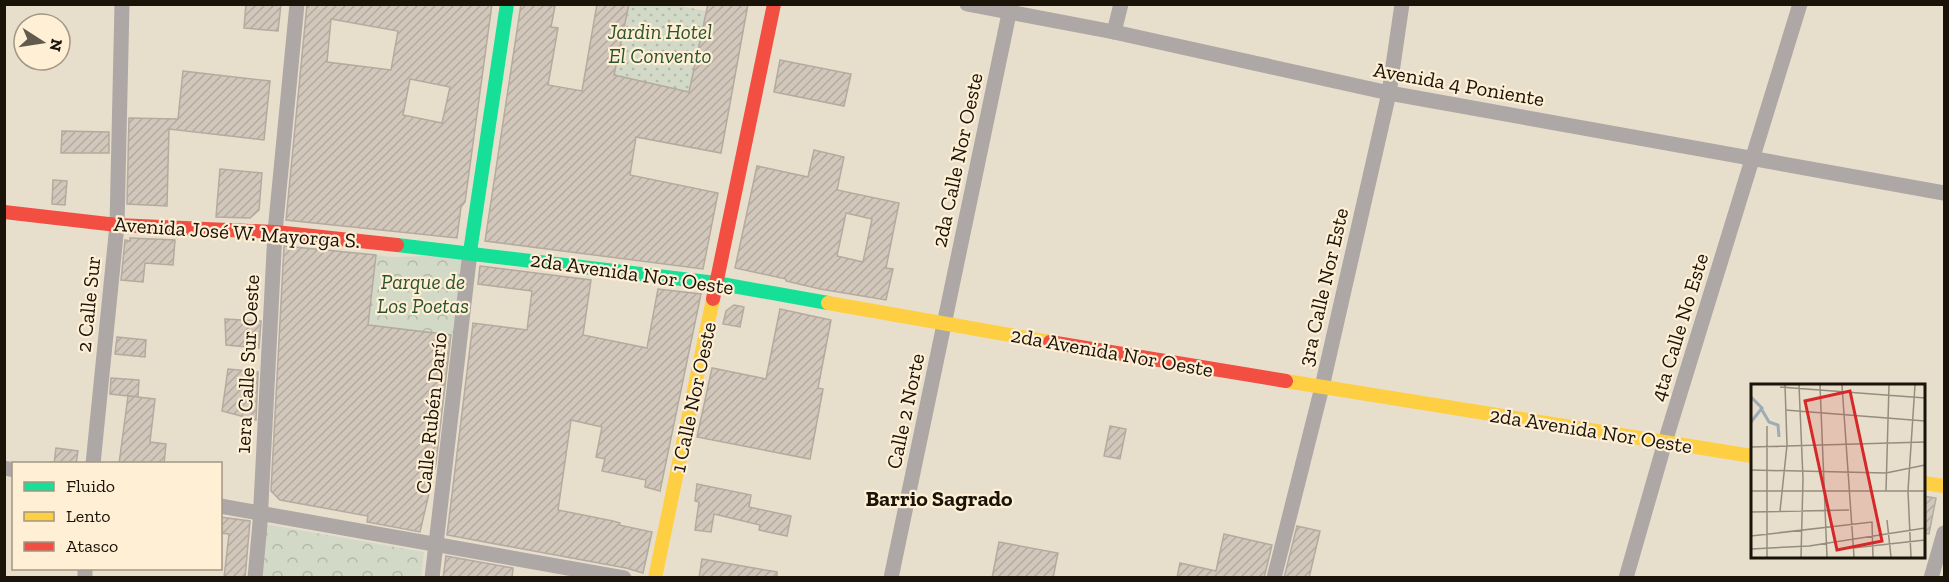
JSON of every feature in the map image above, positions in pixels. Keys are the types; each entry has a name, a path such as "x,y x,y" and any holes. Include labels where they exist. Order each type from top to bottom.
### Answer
{"street":[{"name":"2 Calle Sur","path":"93,462 117,225 122,4"},
{"name":"1era Calle Sur Oeste","path":"255,578 260,523 275,232 297,4"},
{"name":"Calle Rubén Darío","path":"432,578 470,252 507,4"},
{"name":"1 Calle Nor Oeste","path":"655,578 774,4"},
{"name":"Avenida 4 Poniente","path":"967,4 1010,8 1389,93 1944,193"},
{"path":"1114,32 1121,4"},
{"name":"3ra Calle Nor Este","path":"1274,578 1322,387 1389,93 1402,4"},
{"name":"4ta Calle No Este","path":"1626,578 1665,442 1800,4"},
{"name":"2da Calle Nor Oeste","path":"945,324 1010,8"},
{"name":"Avenida José W. Mayorga S.","path":"4,212 117,225 275,232 470,252"},
{"name":"2da Avenida Nor Oeste","path":"470,252 716,283 1322,387 1751,456"},
{"name":"Calle 2 Norte","path":"891,578 945,324"},
{"path":"1925,483 1944,486"},
{"path":"222,506 260,511 624,578"},
{"path":"1931,578 1944,533"}],"green space":[{"name":"Jardin Hotel El Convento","path":"629,5 675,5 706,11 689,92 614,75"},
{"name":"Parque de Los Poetas","path":"376,255 393,257 462,255 455,336 368,325"},
{"path":"265,524 424,552 421,577 260,578"}],"building":[{"path":"246,4 281,4 278,31 244,28"},
{"path":"307,4 492,4 465,202 461,207 457,238 286,220","holes":["331,19 398,31 391,70 327,62","410,79 450,87 442,123 403,115"]},
{"path":"521,4 555,6 551,27 558,28 548,85 582,91 597,4 629,4 614,75 689,92 708,4 748,4 721,153 636,137 630,175 718,193 703,269 485,241"},
{"path":"780,60 851,74 844,106 774,92"},
{"path":"183,71 270,81 264,140 169,129 167,206 127,204 129,118 178,119"},
{"path":"62,131 109,132 109,153 61,153"},
{"path":"814,150 844,157 837,190 899,203 886,268 893,269 886,300 820,289 735,268 757,166 808,177","holes":["846,213 872,219 863,262 837,256"]},
{"path":"220,169 262,173 259,210 250,218 216,217"},
{"path":"53,180 67,181 65,205 52,204"},
{"path":"130,238 175,240 173,265 145,263 143,282 121,280 125,240 130,241"},
{"path":"284,246 376,255 368,325 451,335 436,463 420,532 367,522 368,516 280,500 271,491"},
{"path":"480,266 591,280 583,335 647,348 658,289 701,294 660,491 645,487 646,480 602,471 605,459 596,457 602,427 571,420 558,510 613,521 620,523 619,525 652,532 643,573 447,535 473,323 527,330 532,291 478,284"},
{"path":"734,305 744,307 740,327 723,324 726,311"},
{"path":"780,309 831,320 818,388 823,389 810,459 697,437 712,368 766,379"},
{"path":"225,319 261,321 259,348 226,345"},
{"path":"117,337 146,340 145,357 115,354"},
{"path":"228,369 258,372 256,420 222,411"},
{"path":"111,378 139,380 138,397 110,394"},
{"path":"128,396 155,399 150,442 166,444 164,462 119,462"},
{"path":"1110,426 1126,429 1120,459 1104,456"},
{"path":"56,448 78,451 76,462 54,462"},
{"path":"697,484 751,495 749,507 791,516 787,536 759,530 760,525 714,514 711,532 695,530 699,502 695,501"},
{"path":"1925,496 1936,498 1929,534 1925,533"},
{"path":"222,517 250,521 245,578 224,578 229,534 222,533"},
{"path":"1297,526 1320,531 1309,578 1284,578"},
{"path":"1224,534 1272,545 1264,578 1177,578 1180,563 1216,571"},
{"path":"999,542 1058,553 1053,578 992,578"},
{"path":"446,556 513,568 512,578 443,578"},
{"path":"702,559 777,572 777,578 699,578"}],"traffic: fast":[{"path":"470,252 507,4"},
{"path":"397,245 716,283 828,303"}],"traffic: slow":[{"path":"655,578 713,299"},
{"path":"828,303 1050,342"},
{"path":"1286,381 1751,456"},
{"path":"1925,483 1944,486"}],"traffic: jam":[{"path":"713,299 774,4"},
{"path":"4,212 117,225 275,232 397,245"},
{"path":"1050,342 1286,381"}],"district":[{"name":"Barrio Sagrado","path":"939,498"}]}
